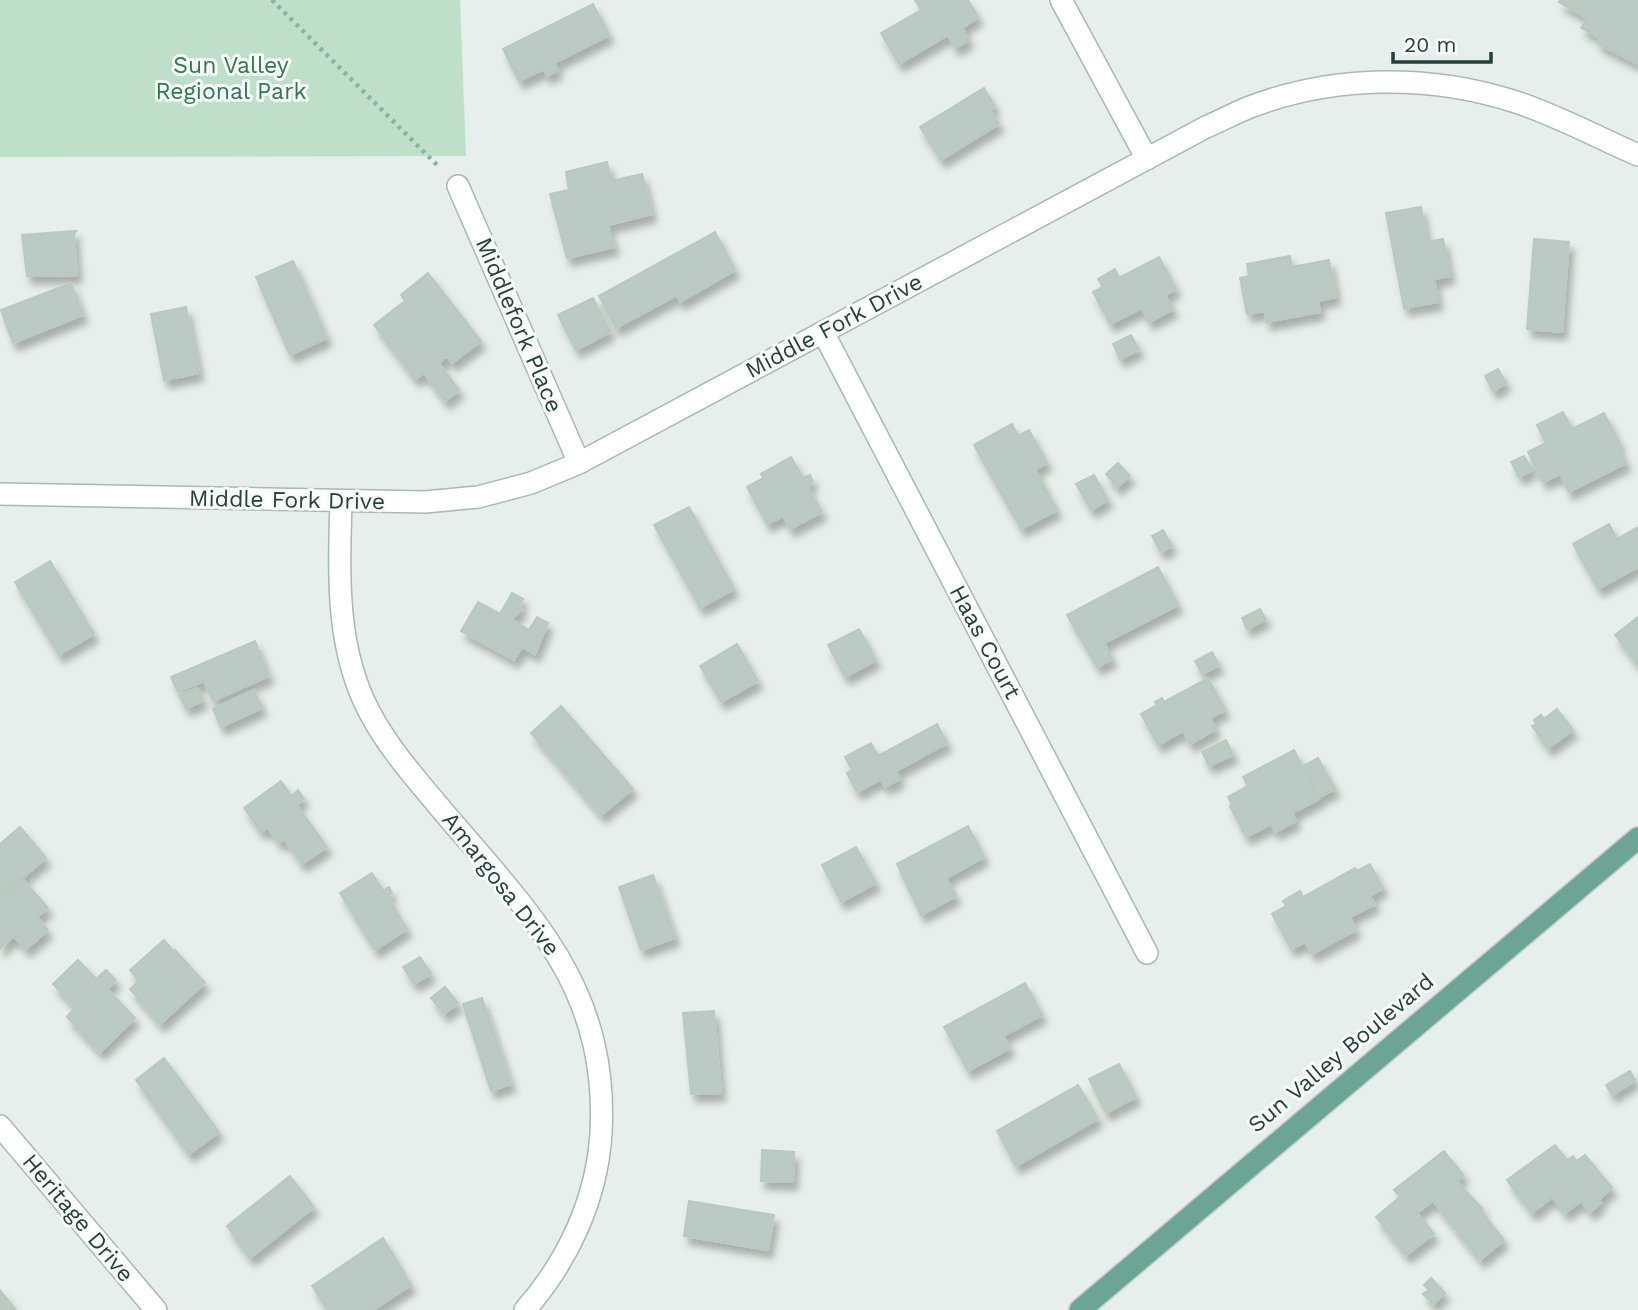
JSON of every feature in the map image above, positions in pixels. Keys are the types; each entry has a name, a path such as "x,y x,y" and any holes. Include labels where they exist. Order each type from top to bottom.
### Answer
{"main road":[{"name":"Sun Valley Boulevard","path":"1080,1310 1638,838"}],"street":[{"path":"1061,0 1147,159"},
{"name":"Middle Fork Drive","path":"0,494 425,502 478,497 531,483 579,463 1147,159 1250,107 1289,95 1355,83 1404,82 1458,87 1517,102 1638,155"},
{"name":"Middlefork Place","path":"458,186 579,463"},
{"name":"Haas Court","path":"823,332 1147,953"},
{"name":"Amargosa Drive","path":"341,501 341,619 352,666 369,712 393,751 532,917 558,953 582,999 597,1051 603,1101 601,1140 588,1203 568,1250 543,1290 525,1310"},
{"name":"Heritage Drive","path":"0,1126 156,1310"}],"path":[{"path":"272,0 458,186"}],"green space":[{"name":"Sun Valley Regional Park","path":"0,0 460,0 466,156 0,157"}],"building":[{"path":"915,0 968,0 978,17 962,28 969,40 955,48 948,35 899,64 881,33 921,10"},
{"path":"1638,0 1638,64 1597,43 1599,38 1581,28 1587,18 1559,2"},
{"path":"593,4 609,35 554,63 558,70 547,76 544,69 519,81 503,49"},
{"path":"984,88 995,107 990,110 999,124 941,160 920,127"},
{"path":"607,162 611,181 642,174 652,214 608,225 614,247 567,258 550,194 569,190 566,172"},
{"path":"1421,207 1427,242 1443,239 1450,276 1434,279 1438,302 1404,308 1386,213"},
{"path":"76,231 77,275 27,276 22,235"},
{"path":"715,232 735,270 680,302 677,295 616,328 599,296"},
{"path":"1534,239 1569,242 1562,332 1527,329"},
{"path":"1290,256 1292,267 1329,260 1336,297 1318,301 1320,312 1266,322 1265,311 1247,314 1240,278 1249,276 1247,264"},
{"path":"1159,257 1176,289 1165,295 1173,309 1149,322 1142,308 1110,324 1093,292 1103,287 1098,279 1115,269 1119,278"},
{"path":"293,261 327,338 290,355 256,277"},
{"path":"428,273 481,341 452,363 447,356 439,363 459,390 445,401 424,373 415,379 374,325 405,301 401,295"},
{"path":"71,283 83,315 13,343 1,310"},
{"path":"593,298 610,332 576,350 558,315"},
{"path":"186,307 199,373 164,380 151,314"},
{"path":"1131,335 1139,350 1120,359 1113,344"},
{"path":"1498,369 1506,383 1493,391 1485,376"},
{"path":"1563,412 1572,429 1604,413 1620,444 1617,445 1626,463 1569,492 1560,474 1543,482 1528,452 1546,443 1537,425"},
{"path":"1012,424 1018,436 1029,430 1047,463 1035,469 1057,510 1021,529 974,445"},
{"path":"1524,456 1532,470 1519,477 1511,462"},
{"path":"791,457 803,478 810,475 813,482 807,486 822,512 790,529 783,516 767,524 747,487 763,478 761,474"},
{"path":"1118,463 1130,476 1117,487 1106,474"},
{"path":"1094,475 1108,500 1091,510 1076,484"},
{"path":"689,507 734,589 700,608 654,525"},
{"path":"1609,524 1617,539 1638,527 1638,567 1598,589 1573,544"},
{"path":"1163,530 1172,546 1161,552 1152,536"},
{"path":"50,561 94,634 59,655 15,582"},
{"path":"1158,567 1178,605 1104,643 1112,659 1097,667 1067,615"},
{"path":"512,593 523,599 519,607 522,610 511,619 529,630 537,617 548,623 535,654 522,647 514,660 461,631 478,602 500,614"},
{"path":"1260,609 1266,619 1247,629 1242,618"},
{"path":"1638,617 1638,665 1615,635"},
{"path":"859,629 876,660 845,677 828,645"},
{"path":"255,641 269,676 213,701 204,681 178,692 171,677"},
{"path":"737,644 758,681 721,702 700,666"},
{"path":"1212,652 1219,665 1202,674 1195,661"},
{"path":"1208,678 1225,710 1210,718 1216,729 1190,744 1183,731 1158,745 1141,714 1157,705 1155,702 1162,698 1164,702"},
{"path":"197,688 203,701 186,708 179,695"},
{"path":"254,690 262,708 221,727 213,709"},
{"path":"561,706 633,789 601,815 531,733"},
{"path":"1557,709 1573,730 1548,748 1532,726 1536,724 1534,720 1541,715 1544,719"},
{"path":"937,724 947,743 896,771 900,779 885,787 881,779 857,792 847,773 852,770 845,757 871,743 878,756"},
{"path":"1226,740 1233,755 1209,766 1202,752"},
{"path":"1294,750 1319,799 1292,813 1296,821 1275,832 1271,824 1246,837 1228,797 1248,786 1243,777"},
{"path":"1318,758 1335,789 1320,797 1303,766"},
{"path":"281,781 291,796 298,790 304,799 296,804 327,847 302,864 284,839 279,843 268,828 261,832 244,808"},
{"path":"968,826 984,857 946,878 956,896 921,915 897,864"},
{"path":"20,827 46,858 11,888 13,891 0,898 0,844"},
{"path":"856,847 876,883 841,902 822,865"},
{"path":"1370,864 1383,888 1370,896 1375,904 1350,917 1356,930 1312,954 1305,942 1291,949 1272,914 1286,906 1283,901 1300,891 1303,897 1355,868 1357,871"},
{"path":"372,873 383,891 389,887 392,893 387,896 407,929 375,950 340,893"},
{"path":"653,875 675,938 641,950 619,887"},
{"path":"24,881 48,908 37,917 48,930 26,949 14,936 0,949 0,898"},
{"path":"164,940 205,983 160,1024 130,989 139,981 130,970"},
{"path":"420,957 431,974 414,984 403,967"},
{"path":"78,960 96,979 106,970 116,980 107,989 135,1018 100,1052 67,1017 75,1007 53,984"},
{"path":"1025,983 1042,1015 1003,1036 1010,1048 968,1071 944,1027"},
{"path":"445,987 458,1003 444,1014 431,998"},
{"path":"482,998 511,1084 491,1091 463,1004"},
{"path":"714,1011 721,1093 691,1094 683,1013"},
{"path":"164,1058 219,1132 189,1154 136,1080"},
{"path":"1119,1064 1136,1097 1106,1113 1089,1079"},
{"path":"1630,1071 1635,1080 1612,1095 1606,1085"},
{"path":"1078,1085 1098,1119 1016,1166 997,1131"},
{"path":"1555,1145 1567,1160 1573,1156 1577,1161 1585,1155 1612,1188 1598,1200 1601,1203 1590,1212 1581,1201 1565,1213 1552,1197 1532,1213 1507,1180"},
{"path":"762,1150 794,1152 793,1182 761,1181"},
{"path":"1444,1151 1464,1176 1456,1181 1483,1209 1481,1211 1504,1240 1480,1260 1433,1201 1417,1213 1434,1234 1406,1255 1376,1217 1400,1197 1394,1190"},
{"path":"290,1176 314,1207 250,1258 227,1226"},
{"path":"689,1201 774,1215 768,1250 684,1236"},
{"path":"383,1238 411,1285 373,1310 328,1310 312,1286"},
{"path":"1431,1278 1445,1293 1433,1304 1423,1294 1429,1290 1424,1285"},
{"path":"0,1290 16,1310 0,1310"}]}
